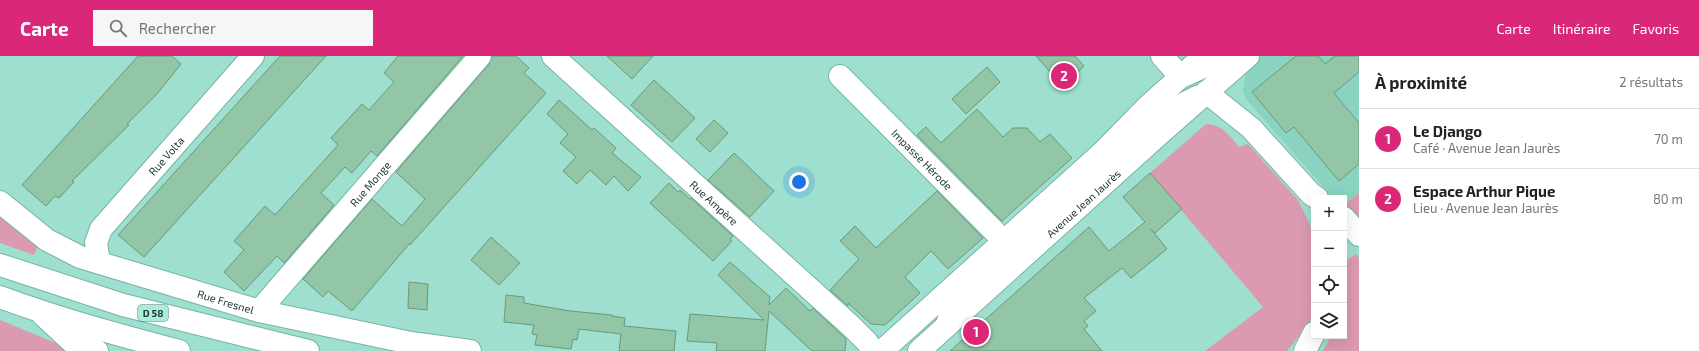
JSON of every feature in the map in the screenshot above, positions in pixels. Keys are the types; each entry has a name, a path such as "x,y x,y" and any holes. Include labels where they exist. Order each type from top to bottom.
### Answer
{"main road":[{"name":"Rue Volta","path":"99,262 96,243 101,229 253,56"},
{"name":"Rue Monge","path":"258,311 480,56"},
{"name":"Rue Ampère","path":"553,56 852,327 867,342 873,351"},
{"path":"1162,56 1181,77 1206,92 1251,128 1311,197"},
{"path":"882,351 1103,152 1148,106 1204,56"},
{"path":"1181,77 1228,56"},
{"name":"Avenue Jean Jaurès","path":"919,351 1206,92 1248,56"},
{"name":"Impasse Hérode","path":"840,76 1004,241"},
{"name":"Rue Fresnel","path":"0,202 47,240 80,257 258,311 410,343 470,351"},
{"path":"1347,221 1359,235"},
{"name":"D 58","path":"0,265 123,305 308,351"},
{"path":"0,298 39,312 109,333 179,351"},
{"path":"39,312 72,342 97,351"},
{"path":"1305,351 1311,339"}],"shaded area":[{"path":"1257,56 1359,56 1359,193 1347,203 1347,195 1330,195 1246,99 1243,91 1249,63"},
{"path":"1206,124 1212,125 1225,131 1239,147 1248,144 1298,200 1311,227 1311,319 1309,324 1287,351 1205,351 1263,307 1150,173"},
{"path":"1359,193 1359,225 1347,213 1347,203"},
{"path":"0,211 39,243 34,255 0,243"},
{"path":"1356,254 1359,258 1359,351 1323,351 1329,339 1347,339 1347,260"},
{"path":"0,320 75,351 0,351"}],"building":[{"path":"138,56 172,56 181,64 157,94 127,124 129,125 72,181 74,182 59,198 55,196 46,206 22,185"},
{"path":"280,56 326,56 144,257 118,235"},
{"path":"398,56 463,56 377,156 371,151 352,173 345,167 321,193 334,205 284,263 277,256 244,291 224,272 244,250 234,241 265,206 275,215 338,145 331,138 362,104 369,110 394,82 384,73"},
{"path":"492,56 516,56 529,68 524,73 546,93 410,245 410,243 352,311 328,291 323,297 303,279 372,199 402,226 425,199 396,172 489,64"},
{"path":"607,56 653,56 632,79"},
{"path":"1036,56 1075,56 1084,66 1063,86"},
{"path":"1296,56 1318,56 1325,64 1335,56 1359,56 1359,72 1334,93 1359,123 1359,164 1339,181 1294,127 1286,133 1252,92"},
{"path":"987,67 1000,82 966,114 952,99"},
{"path":"654,80 695,118 672,142 631,105"},
{"path":"559,100 592,130 594,128 616,148 612,153 641,177 628,191 614,176 606,185 590,170 577,184 563,171 576,157 560,143 568,134 547,114"},
{"path":"977,109 1003,137 1013,128 1027,128 1040,142 1050,134 1072,158 1002,221 917,135 926,127 941,143"},
{"path":"714,120 728,133 710,152 696,139"},
{"path":"734,153 774,191 750,217 708,180"},
{"path":"1150,173 1182,209 1155,233 1151,229 1167,249 1131,278 1122,268 1084,298 1096,311 1084,321 1088,326 1084,329 1102,351 950,351 1089,227 1109,251 1145,222 1123,197"},
{"path":"669,183 678,192 680,190 690,199 691,198 733,236 730,239 732,241 713,261 650,203"},
{"path":"937,191 983,238 948,269 931,251 905,277 920,293 885,325 871,324 848,303 848,306 830,290 859,259 840,241 855,226 876,248"},
{"path":"491,237 520,263 499,285 471,260"},
{"path":"730,262 770,297 769,305 786,288 810,311 813,308 846,339 845,351 812,351 769,311 765,351 716,351 717,343 687,341 690,314 764,320 718,275"},
{"path":"409,282 428,284 427,310 408,308"},
{"path":"506,295 524,297 524,303 625,318 624,326 676,331 674,351 619,351 621,334 579,329 577,340 573,339 571,349 535,345 537,335 532,334 534,325 504,322"}],"place":[{"name":"Espace Arthur Pique","path":"1064,76"},
{"name":"Le Django","path":"976,332"}]}
